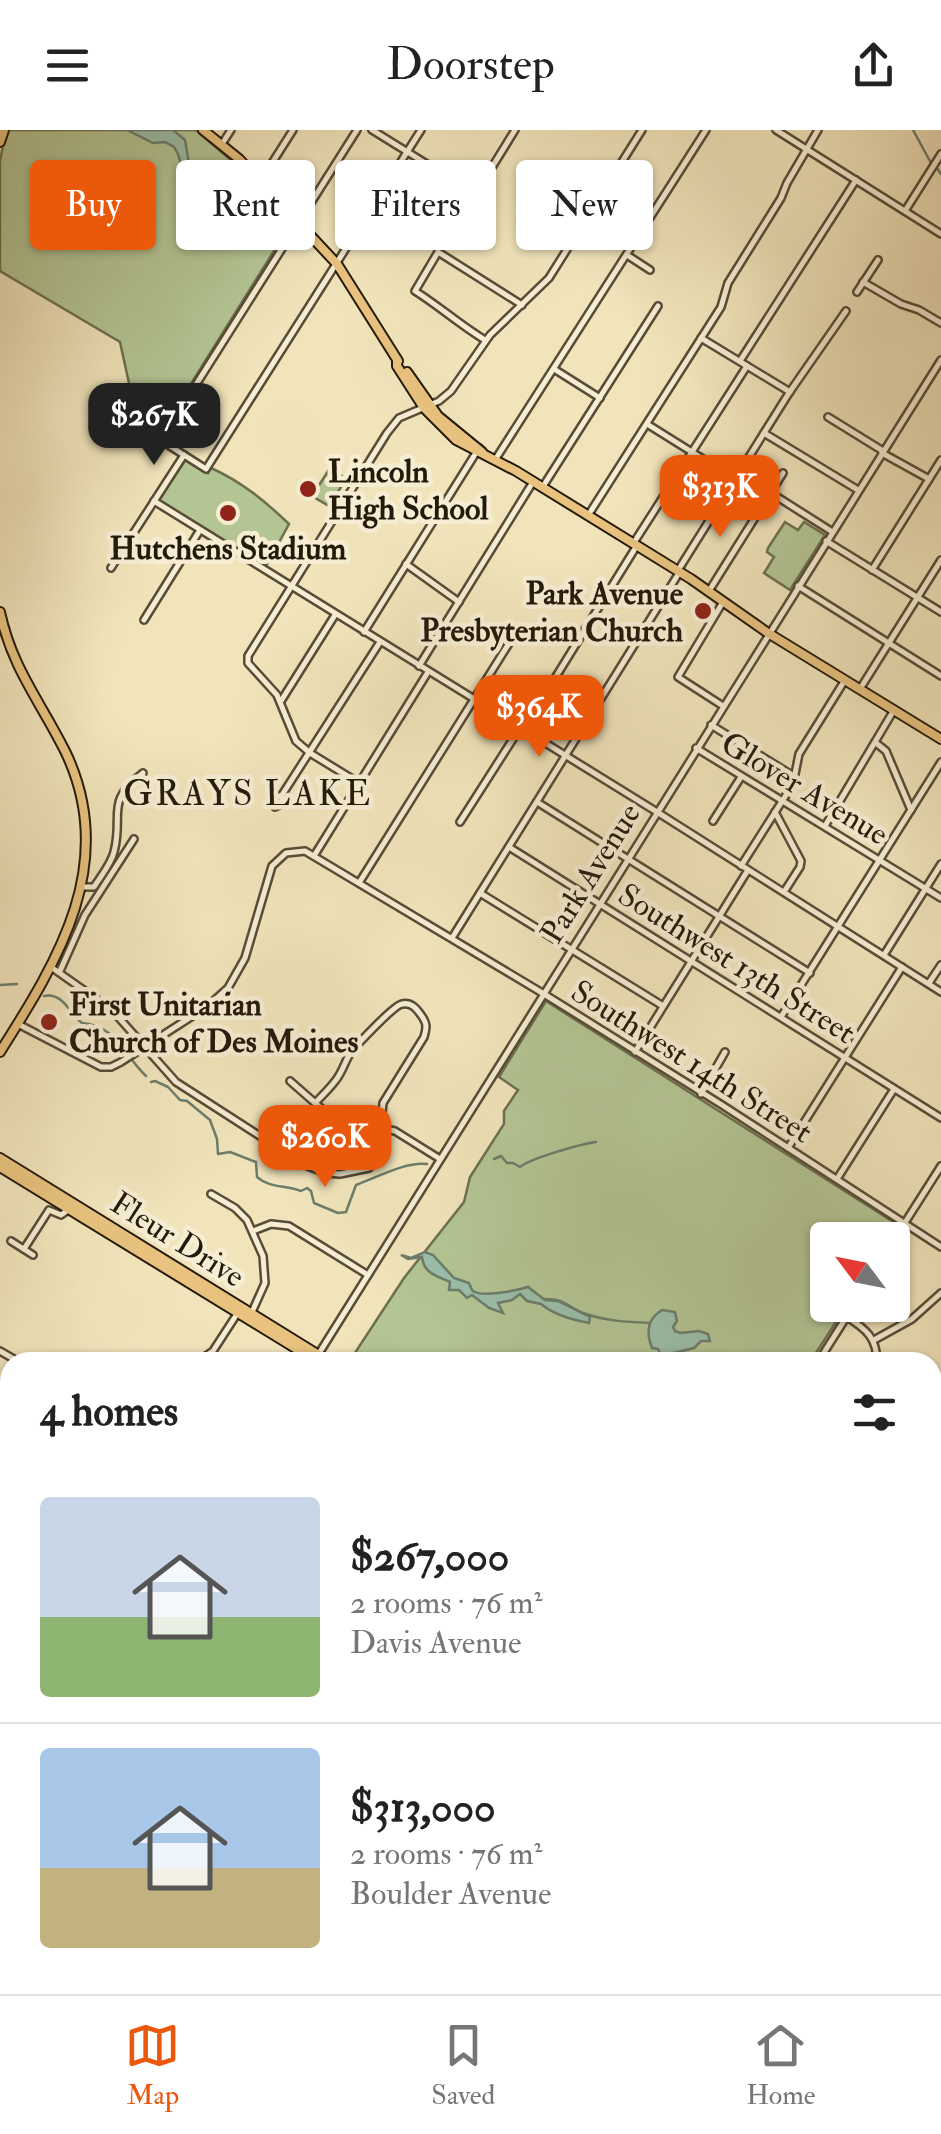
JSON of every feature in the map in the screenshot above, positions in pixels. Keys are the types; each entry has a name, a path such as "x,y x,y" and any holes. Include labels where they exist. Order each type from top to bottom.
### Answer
{"main road":[{"path":"0,142 4,130"},
{"path":"203,130 238,160"},
{"path":"315,240 336,264 397,360 397,366 444,431 709,590 768,633 941,739"},
{"path":"0,612 14,660 62,745 78,783 86,824 82,887 55,970 0,1052"},
{"name":"Fleur Drive","path":"0,1158 304,1352"},
{"name":"Fleur Drive","path":"0,1167 71,1205"}],"street":[{"path":"222,144 230,130"},
{"path":"274,160 293,130"},
{"path":"315,197 357,130"},
{"path":"372,130 472,192 478,190 515,130"},
{"path":"148,432 206,469 421,130"},
{"path":"358,783 310,753 294,737 281,702 248,663 248,656 387,433 400,418 452,391 484,340 550,278 642,130"},
{"path":"495,460 706,130"},
{"path":"776,130 941,234"},
{"path":"588,517 721,307 728,284 818,130"},
{"path":"905,212 941,154"},
{"path":"460,822 692,452 856,180"},
{"path":"161,440 281,250"},
{"path":"484,340 414,291 438,252 522,305"},
{"path":"627,254 650,270"},
{"path":"857,292 878,260"},
{"path":"864,282 941,322"},
{"path":"542,488 658,306"},
{"path":"452,938 735,479 846,310"},
{"path":"702,338 790,392"},
{"name":"Park Avenue","path":"321,1352 941,360"},
{"path":"554,369 600,398"},
{"path":"828,417 929,480"},
{"path":"647,424 735,479"},
{"path":"764,433 858,490"},
{"path":"364,632 480,452"},
{"path":"112,568 184,454"},
{"path":"872,570 941,460"},
{"path":"709,590 782,473"},
{"path":"419,666 533,482"},
{"path":"771,492 832,532"},
{"path":"154,501 941,992"},
{"path":"144,620 200,530"},
{"path":"826,541 941,612"},
{"path":"860,689 941,560"},
{"path":"406,564 459,602"},
{"path":"798,586 941,676"},
{"path":"723,602 679,678 723,706"},
{"path":"281,702 335,615"},
{"path":"359,882 512,637"},
{"path":"282,795 380,642"},
{"path":"18,1024 101,1066 111,1067 208,1006 228,988 242,966 272,866 283,855 302,851 314,856 428,672"},
{"path":"741,866 796,778 798,754 845,680"},
{"path":"825,826 894,710"},
{"path":"711,725 796,778"},
{"path":"876,743 886,752 911,810"},
{"name":"Glover Avenue","path":"696,748 941,898"},
{"path":"782,1018 941,762"},
{"path":"82,887 94,887 113,857 120,795 143,773"},
{"path":"714,822 741,776"},
{"path":"537,802 810,972"},
{"path":"775,812 802,861 784,892"},
{"path":"134,839 55,970 112,1010 187,1090 312,1168 340,1174 372,1167 378,1157 383,1103 424,1037 426,1021 412,1005 396,1006 352,1050 336,1080 315,1103"},
{"name":"Southwest 13th Street","path":"508,847 941,1118"},
{"name":"Southwest 14th Street","path":"314,856 544,994 901,1222"},
{"path":"884,956 941,864"},
{"path":"635,1052 748,870"},
{"path":"480,892 663,1006"},
{"path":"929,984 941,965"},
{"path":"788,1148 902,968"},
{"path":"701,1094 725,1052"},
{"path":"290,1081 346,1127 395,1131 440,1160"},
{"path":"837,1180 894,1089"},
{"path":"905,1222 941,1166"},
{"path":"210,1194 242,1214 266,1266 265,1283 258,1298 212,1352"},
{"path":"24,1249 49,1210 61,1216 71,1205"},
{"path":"253,1232 271,1224 289,1226 368,1275"},
{"name":"Southwest 14th Street","path":"910,1228 941,1247"},
{"path":"11,1241 34,1255"},
{"path":"874,1340 912,1320 941,1293"},
{"path":"824,1352 843,1322"},
{"path":"856,1322 874,1340 876,1352"}],"shaded area":[{"path":"6,130 196,130 231,160 176,160 176,250 275,250 159,435 147,427 139,429 120,342 0,271 0,161"},
{"path":"127,130 173,130 185,140 188,160 180,160 174,147 165,142 153,143"},
{"name":"Hutchens Stadium","path":"185,460 208,473 211,468 233,479 289,524 265,568 158,501"},
{"path":"330,468 346,479 329,506 312,496"},
{"path":"785,522 798,530 804,522 825,535 790,590 764,573 774,557 767,552 768,548"},
{"path":"546,1001 893,1222 810,1222 810,1322 836,1322 816,1352 356,1352 404,1278 464,1202 470,1177 504,1124 504,1111 518,1090 499,1077"},
{"path":"425,1252 433,1255 454,1278 469,1283 473,1291 492,1294 528,1287 545,1300 558,1301 590,1317 589,1323 527,1301 520,1294 498,1303 503,1313 489,1308 472,1295 467,1298 459,1290 449,1290 450,1282 428,1271 422,1257 408,1259 401,1255 411,1258"},
{"path":"662,1310 675,1312 675,1331 699,1331 708,1334 710,1341 678,1352 659,1352 652,1348 649,1332 653,1318"}],"waterway":[{"path":"913,130 931,163"},
{"path":"936,167 941,174"},
{"path":"0,985 17,984"},
{"path":"44,996 56,997 82,1023 112,1035 146,1076"},
{"path":"151,1082 168,1087 210,1120 218,1154 230,1152 256,1162 257,1177 262,1181 301,1191 307,1188 314,1203 338,1213 346,1212 356,1185 401,1167 427,1164"},
{"path":"494,1159 501,1156 507,1163 520,1167 568,1148 596,1142"},
{"path":"545,1299 561,1301 600,1318 650,1323"}],"place":[{"name":"Lincoln High School","path":"308,489"},
{"name":"Hutchens Stadium","path":"228,513"},
{"name":"Park Avenue Presbyterian Church","path":"703,611"},
{"name":"First Unitarian Church of Des Moines","path":"49,1022"}],"district":[{"name":"GRAYS LAKE","path":"248,793"}]}
